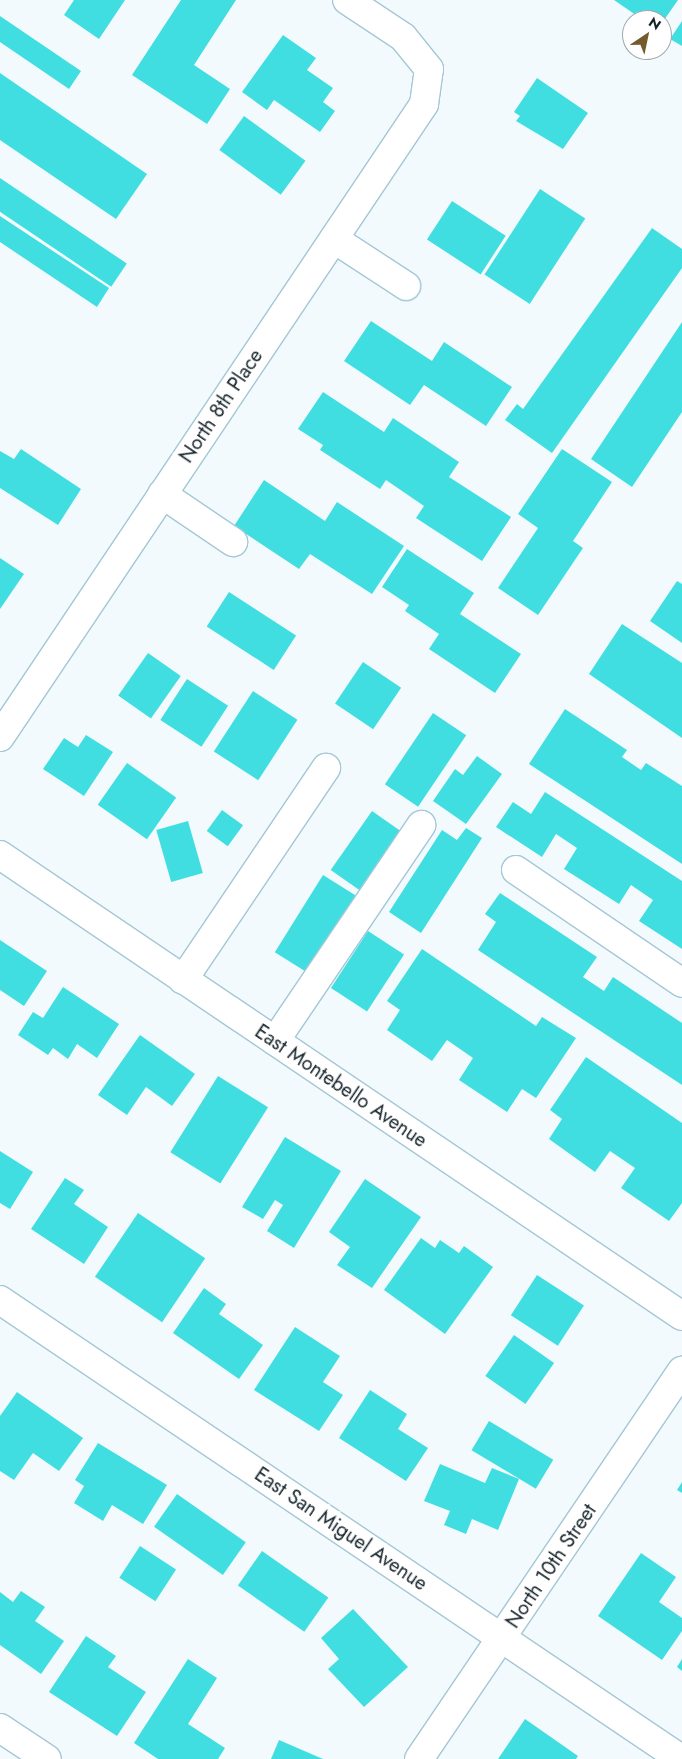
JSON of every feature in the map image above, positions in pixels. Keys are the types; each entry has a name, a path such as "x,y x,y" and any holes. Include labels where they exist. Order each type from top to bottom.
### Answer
{"street":[{"name":"North 8th Place","path":"0,737 424,104 428,69 403,37 347,0"},
{"path":"334,239 406,286"},
{"path":"162,494 233,542"},
{"path":"183,980 326,768"},
{"path":"275,1041 421,825"},
{"name":"East Montebello Avenue","path":"0,855 682,1316"},
{"path":"516,870 682,983"},
{"name":"East San Miguel Avenue","path":"0,1300 681,1759"},
{"name":"North 10th Street","path":"419,1759 503,1638 682,1371"},
{"path":"0,1728 46,1759"}],"building":[{"path":"74,0 125,0 99,39 64,15"},
{"path":"181,0 236,0 194,65 230,89 207,124 132,75"},
{"path":"614,0 678,0 671,10 628,10"},
{"path":"0,16 81,71 69,89 0,42"},
{"path":"682,21 682,46 672,40 672,36"},
{"path":"283,35 316,58 307,70 333,88 323,102 335,111 320,132 274,100 267,110 242,92"},
{"path":"0,73 147,174 116,219 0,140"},
{"path":"537,78 588,113 563,149 516,121 520,116 514,112"},
{"path":"244,116 305,161 281,195 219,150"},
{"path":"0,178 127,264 111,287 0,212"},
{"path":"540,189 585,218 530,304 484,275"},
{"path":"452,201 506,236 481,274 427,240"},
{"path":"0,216 109,288 97,307 0,242"},
{"path":"652,228 682,249 682,268 552,453 505,420 517,404 523,409"},
{"path":"371,321 432,361 444,342 512,387 486,426 424,385 410,405 344,361"},
{"path":"682,322 682,412 632,487 591,459"},
{"path":"323,392 384,432 393,418 459,462 449,477 511,517 482,561 416,518 424,506 386,480 380,489 320,450 323,445 298,429"},
{"path":"21,449 81,489 58,525 0,488 0,451 14,459"},
{"path":"562,449 612,482 573,541 583,548 538,615 498,588 538,528 518,514"},
{"path":"264,480 325,521 337,502 404,546 372,594 310,554 299,569 234,526"},
{"path":"407,549 474,593 460,614 521,654 495,693 429,649 439,634 405,611 409,605 382,587"},
{"path":"0,558 24,574 0,609"},
{"path":"677,581 682,584 682,643 650,621"},
{"path":"229,592 296,636 274,670 207,626"},
{"path":"622,624 682,663 682,738 589,674"},
{"path":"148,653 181,676 151,719 118,696"},
{"path":"363,662 401,688 373,729 335,703"},
{"path":"187,679 228,706 201,747 160,720"},
{"path":"253,691 297,720 258,780 214,751"},
{"path":"565,709 627,750 622,757 641,770 646,763 682,786 682,864 529,764"},
{"path":"433,713 466,735 418,807 385,784"},
{"path":"86,735 113,752 84,796 43,769 64,738 78,747"},
{"path":"477,756 502,774 466,824 433,801 455,769 463,775"},
{"path":"127,763 176,797 147,839 98,805"},
{"path":"545,792 682,881 682,949 639,921 653,900 631,885 619,904 564,869 577,848 556,834 542,857 496,827 513,802 531,814"},
{"path":"222,810 243,825 228,846 207,831"},
{"path":"372,811 403,833 362,892 331,870"},
{"path":"188,821 203,873 171,882 156,830"},
{"path":"466,828 482,838 421,933 389,912 442,830 457,840"},
{"path":"323,875 358,897 310,974 275,952"},
{"path":"500,893 597,957 583,977 604,991 613,977 682,1023 682,1085 478,950 496,922 485,914"},
{"path":"368,931 404,954 367,1011 331,988"},
{"path":"0,940 47,971 24,1006 0,990"},
{"path":"422,949 536,1026 542,1017 576,1038 536,1098 522,1089 507,1112 459,1080 473,1058 447,1040 432,1061 387,1030 400,1010 387,1001"},
{"path":"63,987 119,1024 97,1058 77,1044 68,1059 53,1048 48,1055 18,1035 33,1012 43,1018"},
{"path":"140,1035 195,1074 172,1106 146,1087 127,1115 98,1095"},
{"path":"586,1057 682,1123 682,1203 669,1221 621,1188 635,1168 610,1151 595,1172 549,1139 562,1119 550,1110"},
{"path":"218,1076 268,1107 220,1184 170,1152"},
{"path":"285,1137 341,1171 294,1248 267,1231 283,1205 275,1200 263,1219 242,1207"},
{"path":"0,1151 33,1172 10,1209 0,1203"},
{"path":"65,1178 84,1190 74,1204 108,1227 84,1264 31,1229"},
{"path":"365,1179 421,1217 372,1288 337,1265 350,1247 329,1232"},
{"path":"138,1213 205,1258 162,1322 95,1277"},
{"path":"421,1238 435,1248 440,1240 459,1253 464,1246 493,1267 445,1334 384,1290"},
{"path":"537,1275 584,1305 558,1346 511,1315"},
{"path":"204,1288 226,1304 219,1314 263,1345 239,1379 173,1333"},
{"path":"295,1327 340,1356 323,1382 343,1395 319,1431 254,1390"},
{"path":"514,1335 554,1363 525,1404 485,1376"},
{"path":"370,1390 407,1414 398,1429 428,1448 406,1481 339,1438"},
{"path":"17,1392 83,1438 59,1471 33,1453 14,1480 0,1471 0,1416"},
{"path":"489,1421 553,1460 536,1489 471,1450"},
{"path":"98,1443 167,1485 143,1524 112,1505 103,1521 74,1503 84,1486 75,1480"},
{"path":"440,1464 485,1483 492,1468 519,1479 498,1530 472,1519 466,1534 444,1525 450,1511 424,1501"},
{"path":"682,1482 682,1493 677,1490"},
{"path":"177,1494 246,1542 223,1575 154,1527"},
{"path":"140,1546 176,1569 155,1601 119,1578"},
{"path":"262,1551 328,1597 304,1632 238,1585"},
{"path":"641,1553 676,1577 659,1602 682,1618 682,1631 662,1660 598,1616"},
{"path":"21,1591 45,1607 35,1621 64,1641 41,1674 0,1645 0,1592 13,1602"},
{"path":"353,1609 408,1667 364,1707 328,1669 339,1659 321,1638"},
{"path":"86,1636 116,1656 108,1667 146,1692 117,1736 49,1692"},
{"path":"188,1659 217,1678 188,1724 225,1748 218,1759 158,1759 134,1743"},
{"path":"682,1659 682,1671 677,1667"},
{"path":"525,1719 578,1756 576,1759 498,1759"},
{"path":"279,1740 323,1759 271,1759"}]}
